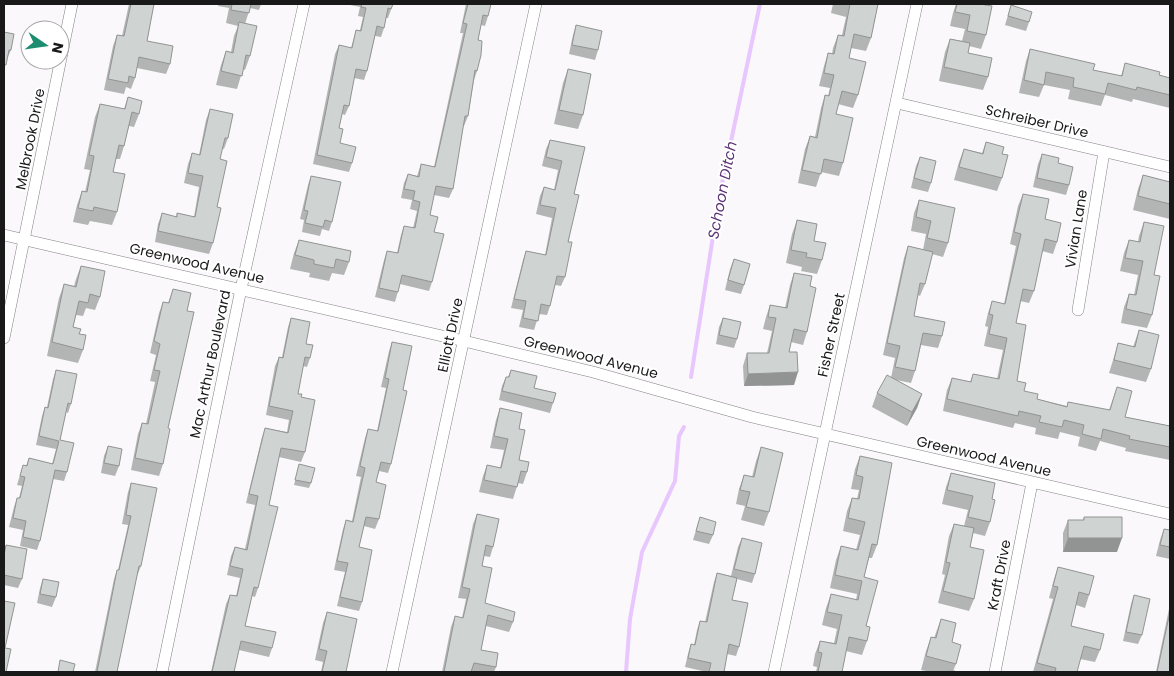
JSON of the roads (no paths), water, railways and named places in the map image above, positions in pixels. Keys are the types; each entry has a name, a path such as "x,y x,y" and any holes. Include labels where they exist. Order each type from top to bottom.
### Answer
{"street":[{"name":"Melbrook Drive","path":"4,338 72,4"},
{"name":"Mac Arthur Boulevard","path":"162,672 241,289 304,4"},
{"name":"Elliott Drive","path":"392,672 536,4"},
{"name":"Fisher Street","path":"774,672 917,4"},
{"name":"Schreiber Drive","path":"897,103 1170,167"},
{"name":"Vivian Lane","path":"1078,310 1104,152"},
{"name":"Greenwood Avenue","path":"4,235 464,341 593,372 752,417 1170,514"},
{"name":"Kraft Drive","path":"995,672 1032,483"}],"waterway":[{"name":"Schoon Ditch","path":"691,377 719,198 760,4"},
{"name":"Schoon Ditch","path":"626,672 630,619 642,552 675,481 679,436 684,427"}]}
